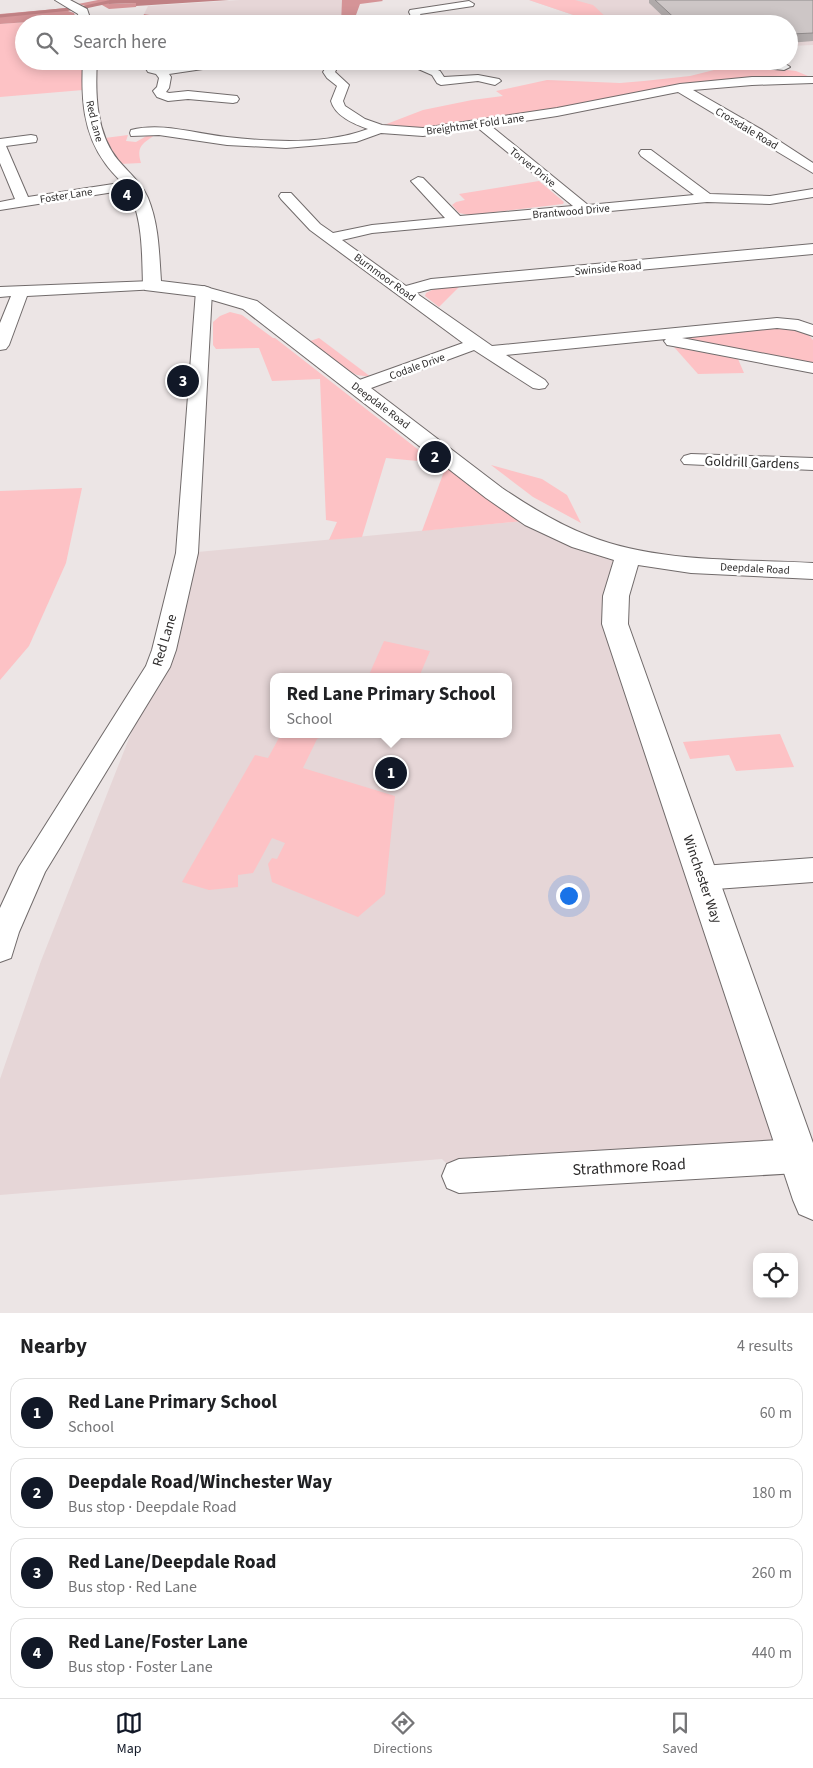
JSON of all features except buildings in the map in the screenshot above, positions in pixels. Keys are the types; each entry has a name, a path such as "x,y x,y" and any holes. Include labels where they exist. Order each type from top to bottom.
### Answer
{"street":[{"path":"61,0 78,8 82,15"},
{"path":"416,15 414,12 470,4"},
{"name":"Red Lane","path":"90,70 89,102 95,130 108,159 133,185 144,212 150,235 152,286"},
{"path":"152,70 160,72 174,70"},
{"path":"330,70 330,76 343,86 337,101 338,108 361,122 380,129"},
{"path":"429,70 436,73 440,83 467,78 497,81"},
{"path":"160,72 165,77 162,88 159,90 161,94 168,96 188,95 236,99"},
{"name":"Breightmet Fold Lane","path":"136,133 159,131 228,140 286,144 325,142 356,138 380,129 423,132 481,124 557,112 680,88 752,80 813,80"},
{"name":"Crossdale Road","path":"680,88 813,169"},
{"name":"Torver Drive","path":"481,124 585,210"},
{"path":"24,202 0,145 31,139"},
{"path":"646,153 707,198"},
{"path":"418,181 456,221"},
{"name":"Foster Lane","path":"0,206 133,185"},
{"name":"Brantwood Drive","path":"330,238 372,229 456,221 707,198 770,200 813,193"},
{"name":"Burnmoor Road","path":"287,196 308,221 330,238 482,348 537,377"},
{"path":"437,201 455,198"},
{"name":"Swinside Road","path":"404,291 431,284 813,249"},
{"name":"Deepdale Road","path":"0,292 152,286 180,287 204,291 250,306 494,493 534,520 581,542 628,556 690,565 813,572"},
{"path":"0,345 21,291"},
{"name":"Red Lane","path":"0,949 4,932 33,867 153,675 164,650 187,553 204,291"},
{"path":"482,348 649,337 777,323 798,324 813,331"},
{"path":"649,337 813,368"},
{"name":"Codale Drive","path":"357,387 482,348"},
{"name":"Goldrill Gardens","path":"691,460 813,464"},
{"name":"Winchester Way","path":"628,556 616,596 615,624 813,1200"},
{"path":"702,878 813,870"},
{"name":"Strathmore Road","path":"459,1176 798,1156"}],"shaded area":[{"path":"110,0 106,2 109,4 137,3 136,7 109,9 102,5 86,6 78,4"},
{"path":"110,0 229,0 136,6 136,3 109,4 105,2"},
{"path":"239,0 343,0 342,15 144,14 148,6"},
{"path":"342,0 383,1 360,4 356,15 341,15"},
{"path":"529,0 813,0 813,45 798,46 798,15 573,15"},
{"path":"529,0 575,0 593,5 604,15 573,15"},
{"path":"67,8 70,9 68,11 75,15 15,15 15,23 0,24 0,14"},
{"path":"15,23 15,70 83,70 83,90 0,97 0,24"},
{"path":"714,70 788,70 808,76 692,84 628,94 566,107 420,129 384,125 423,110 503,96 496,91 547,80 620,83 690,76"},
{"path":"150,134 156,134 144,143 140,149 141,163 120,164 105,138 128,135 126,141 136,142"},
{"path":"539,181 564,202 563,204 469,215 459,213 452,205 465,200 459,194"},
{"path":"460,286 439,307 425,296 426,293 434,289"},
{"path":"230,312 242,315 275,338 429,458 428,462 386,458 362,537 329,540 337,522 326,520 320,379 272,381 259,348 216,349 213,345 213,322 220,316"},
{"path":"783,326 806,332 813,340 813,363 689,339 689,337"},
{"path":"319,338 371,377 351,372 310,341"},
{"path":"674,347 738,359 744,373 698,374"},
{"path":"449,458 534,520 422,531"},
{"path":"491,465 542,479 567,495 581,523 533,497"},
{"path":"82,488 66,563 29,646 0,680 0,491"},
{"path":"534,520 628,556 616,596 798,1156 459,1176 442,1159 0,1195 0,1079 41,961 164,650 187,553"},
{"path":"384,641 430,651 421,673 370,673"},
{"path":"780,734 794,767 736,771 729,755 690,759 683,742"},
{"path":"279,738 319,738 303,768 395,796 385,894 358,917 272,882 268,864 272,858 277,859 285,843 272,838 253,873 238,875 238,887 209,890 182,882 255,755 268,758"}],"waterway":[{"path":"0,16 81,8 117,0"}],"place":[{"name":"Red Lane/Foster Lane","path":"127,195"},
{"name":"Red Lane/Deepdale Road","path":"183,381"},
{"name":"Deepdale Road/Winchester Way","path":"435,457"},
{"name":"Red Lane Primary School","path":"391,773"}]}
